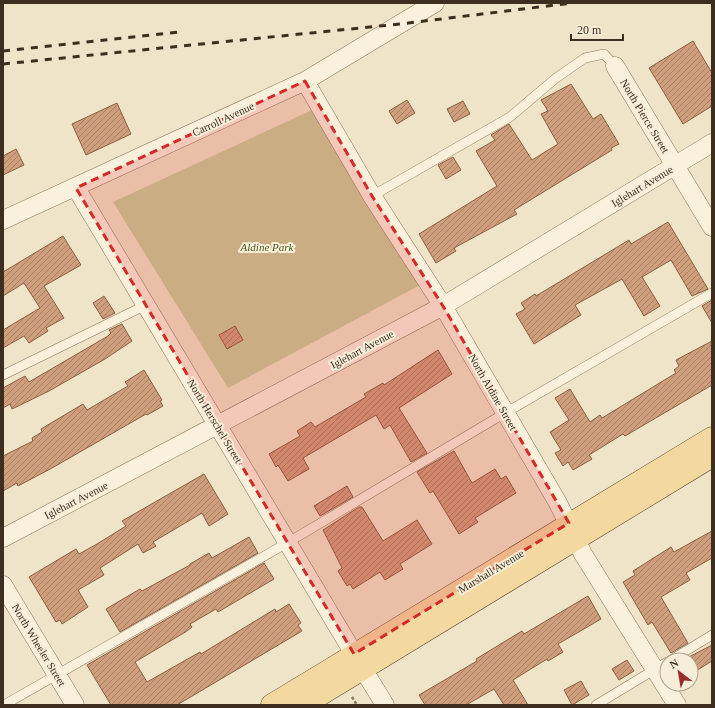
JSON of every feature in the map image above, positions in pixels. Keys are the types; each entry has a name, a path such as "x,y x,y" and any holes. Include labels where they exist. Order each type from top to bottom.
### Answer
{"main road":[{"name":"Marshall Avenue","path":"272,705 358,661 573,531 712,438"},
{"name":"Marshall Avenue","path":"573,531 712,456"},
{"name":"Marshall Avenue","path":"303,705 358,661"}],"street":[{"name":"Carroll Avenue","path":"3,220 76,188 305,81 435,3"},
{"name":"North Pierce Street","path":"615,66 712,227"},
{"name":"North Aldine Street","path":"305,81 372,196 442,306 505,413 573,531 583,554 659,657"},
{"name":"Iglehart Avenue","path":"3,538 218,426 442,306 712,143"},
{"name":"North Herschel Street","path":"76,188 385,705"},
{"name":"North Wheeler Street","path":"3,585 75,705"},
{"name":"North Aldine Street","path":"673,692 677,705"}],"lane":[{"path":"372,196 510,117 556,78 585,58 604,54 615,66"},
{"path":"4,705 287,543 712,292"},
{"path":"3,375 146,305"},
{"path":"684,652 712,635"},
{"path":"596,705 659,667"}],"path":[{"path":"351,696 357,705"}],"highlighted area":[{"path":"305,81 372,196 443,306 569,523 354,654 76,188"}],"green space":[{"name":"Aldine Park","path":"312,110 420,285 228,388 113,202"}],"building":[{"path":"693,41 712,73 712,106 683,124 649,68"},
{"path":"571,84 593,119 601,114 619,144 611,148 612,150 514,210 517,214 454,248 456,251 436,263 419,234 497,186 476,151 495,140 491,135 509,124 532,160 558,144 541,114 548,111 541,100"},
{"path":"407,100 415,113 397,124 389,111"},
{"path":"463,101 470,114 454,122 447,109"},
{"path":"117,103 131,134 86,155 72,124"},
{"path":"16,149 24,165 3,175 3,156"},
{"path":"453,157 461,170 446,179 438,165"},
{"path":"668,222 708,289 692,296 671,260 642,277 660,306 644,316 622,279 575,305 581,315 534,344 516,314 525,309 521,303 535,294 536,296 629,240 631,244"},
{"path":"63,236 81,265 44,286 64,318 46,328 48,331 29,343 24,336 3,348 3,330 40,308 24,283 3,296 3,272"},
{"path":"104,296 115,313 103,319 93,303"},
{"path":"712,300 712,323 702,306"},
{"path":"122,324 132,341 105,359 49,391 12,409 10,404 3,408 3,388 25,376 29,382 108,336 111,333 109,330"},
{"path":"235,326 243,340 227,349 219,335"},
{"path":"712,341 712,385 625,436 623,434 589,455 592,459 573,470 568,462 563,466 555,453 561,450 550,432 569,420 555,398 570,389 590,422 600,415 602,418 676,373 674,370 679,366 676,360"},
{"path":"438,350 452,374 399,408 427,453 411,462 390,425 384,429 376,415 303,458 309,469 288,481 278,465 276,467 269,454 300,436 297,431 311,422 315,427 366,397 364,394 383,383 384,385"},
{"path":"144,370 162,400 160,401 163,406 147,415 146,414 52,468 18,486 17,483 3,491 3,456 33,441 32,438 42,432 41,429 83,404 87,410 128,386 125,382"},
{"path":"454,451 472,483 495,469 501,479 506,476 516,493 475,518 478,522 459,534 433,491 430,493 417,472"},
{"path":"204,474 228,514 209,526 202,513 153,542 156,546 143,553 138,544 100,568 104,575 78,590 88,607 62,624 60,620 56,622 29,577 76,549 79,554 97,544 126,526 122,521"},
{"path":"347,486 353,497 320,516 314,506"},
{"path":"359,507 362,507 383,541 417,520 432,544 400,564 403,569 385,580 380,572 353,589 350,584 347,586 338,571 342,568 323,530"},
{"path":"712,531 712,558 686,573 690,580 661,597 688,643 670,652 652,622 648,625 623,582 635,575 633,571 671,547 674,552"},
{"path":"249,537 258,553 120,632 106,609 140,589 142,591 190,565 209,553 212,558"},
{"path":"264,563 274,579 218,612 216,609 190,624 192,627 187,631 135,662 147,682 200,652 201,654 275,609 276,612 289,604 301,623 298,625 302,631 177,705 111,705 87,665"},
{"path":"588,596 601,619 558,644 563,652 548,661 547,659 513,680 528,705 504,705 494,689 466,705 425,705 419,695 477,661 476,659 522,631 524,634"},
{"path":"712,645 712,661 699,669 699,652"},
{"path":"627,660 634,671 619,680 612,669"},
{"path":"581,681 589,695 572,705 564,690"}],"railway":[{"path":"3,64 400,24 572,3"},
{"path":"3,51 179,32"}]}
